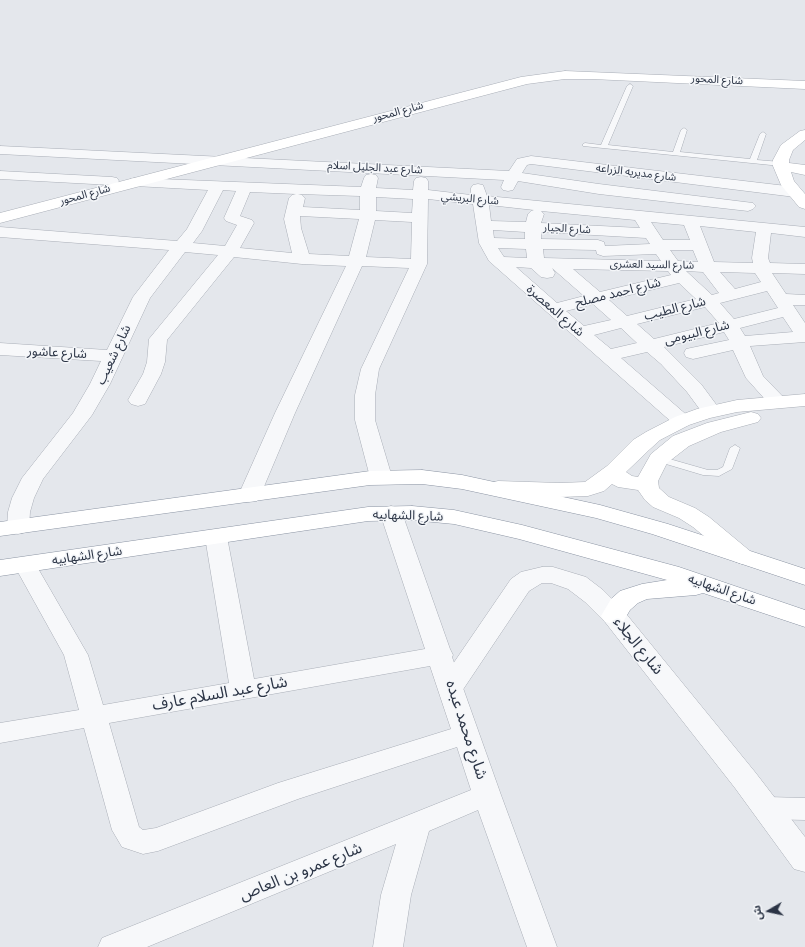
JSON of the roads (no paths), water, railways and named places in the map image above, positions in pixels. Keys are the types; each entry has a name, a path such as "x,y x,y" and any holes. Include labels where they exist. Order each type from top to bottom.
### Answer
{"main road":[{"name":"شارع المحور","path":"0,211 507,77 533,72 591,69 805,81"},
{"name":"شارع المحور","path":"0,218 504,85 539,78 592,75 805,85"},
{"path":"800,198 784,176 781,165 786,148 805,134"},
{"path":"786,148 790,153 805,157"},
{"path":"781,165 805,170"},
{"path":"494,488 560,490 588,489 596,486 615,472 647,441 682,421 711,411 737,406 805,400"},
{"path":"742,556 701,522 687,513 661,502 653,495 648,488 647,481 650,473 659,459 682,441 720,425 756,417 805,414"},
{"path":"615,472 618,478 626,482 637,484 647,481"},
{"path":"9,528 381,477 432,477 552,500 630,520 805,577"},
{"path":"286,491 287,499 293,507 321,520"},
{"name":"شارع الشهابيه","path":"12,566 368,514 391,513 440,516 498,526 670,573 805,619"},
{"path":"614,616 620,605 629,597 642,592 657,589 714,587"}],"street":[{"name":"شارع عبد الجليل اسلام","path":"0,150 476,173 513,176 632,193 748,206"},
{"name":"شارع مديريه الزراعه","path":"502,202 513,176 522,162 526,160 746,186 800,198"},
{"path":"536,263 532,227 539,206 550,182 563,164"},
{"path":"587,167 578,186 575,209 592,230 602,254 626,291"},
{"path":"249,496 285,413 356,262 368,216 368,192 372,168"},
{"path":"381,477 365,420 365,395 370,369 419,264 421,170"},
{"name":"شارع المعصرة","path":"476,173 483,225 487,243 492,253 500,262 580,333 682,421"},
{"path":"636,173 632,193 634,215 656,242 677,272 709,300 730,325 740,342 747,362 755,378 778,402"},
{"path":"0,175 112,181"},
{"path":"671,197 674,178"},
{"name":"شارع البريشي","path":"135,182 420,195 805,232"},
{"path":"710,182 711,222"},
{"name":"شارع شعيب","path":"9,528 29,485 37,472 71,431 96,391 142,297 161,271 182,247 200,221 218,186"},
{"path":"693,353 740,342 805,336 780,298 761,263 757,227 748,206 746,186"},
{"path":"138,400 152,374 156,362 158,339 230,252 246,223 232,218 245,187"},
{"path":"300,189 293,211 293,228 302,259"},
{"path":"293,211 421,218"},
{"path":"690,220 704,256 715,278 731,295"},
{"name":"شارع الجيار","path":"483,225 592,230 656,242"},
{"path":"569,229 574,245 575,270 597,298 685,377 711,411"},
{"path":"0,232 182,247 302,259 419,264"},
{"path":"487,243 574,245 602,254 656,242 704,256"},
{"name":"شارع السيد العشرى","path":"575,270 602,254 677,272 704,256 805,269"},
{"path":"500,262 536,263 555,272"},
{"path":"528,287 555,272 575,270"},
{"name":"شارع احمد مصلح","path":"553,309 626,291 677,272"},
{"name":"شارع الطيب","path":"580,333 731,295 780,298"},
{"path":"780,298 805,300"},
{"name":"شارع البيومى","path":"607,356 730,325 780,298"},
{"name":"شارع عاشور","path":"0,349 113,356"},
{"name":"شارع محمد عبده","path":"391,513 441,655 487,795 542,947"},
{"path":"216,537 243,690"},
{"path":"12,566 76,655 126,830 132,839 143,842 158,839 288,791 466,734"},
{"name":"شارع الجلاء","path":"451,687 520,585 530,578 542,575 552,575 577,584 594,596 614,616 767,808 805,860"},
{"name":"شارع عبد السلام عارف","path":"0,733 441,655"},
{"name":"شارع عمرو بن العاص","path":"113,947 487,795"},
{"path":"767,808 805,808"},
{"path":"388,947 396,895 416,825"}],"lane":[{"path":"604,146 630,86"},
{"path":"676,153 684,130"},
{"path":"753,161 762,134"},
{"path":"585,145 676,153 781,165"},
{"path":"659,459 707,473 718,473 727,469 735,448"}]}
